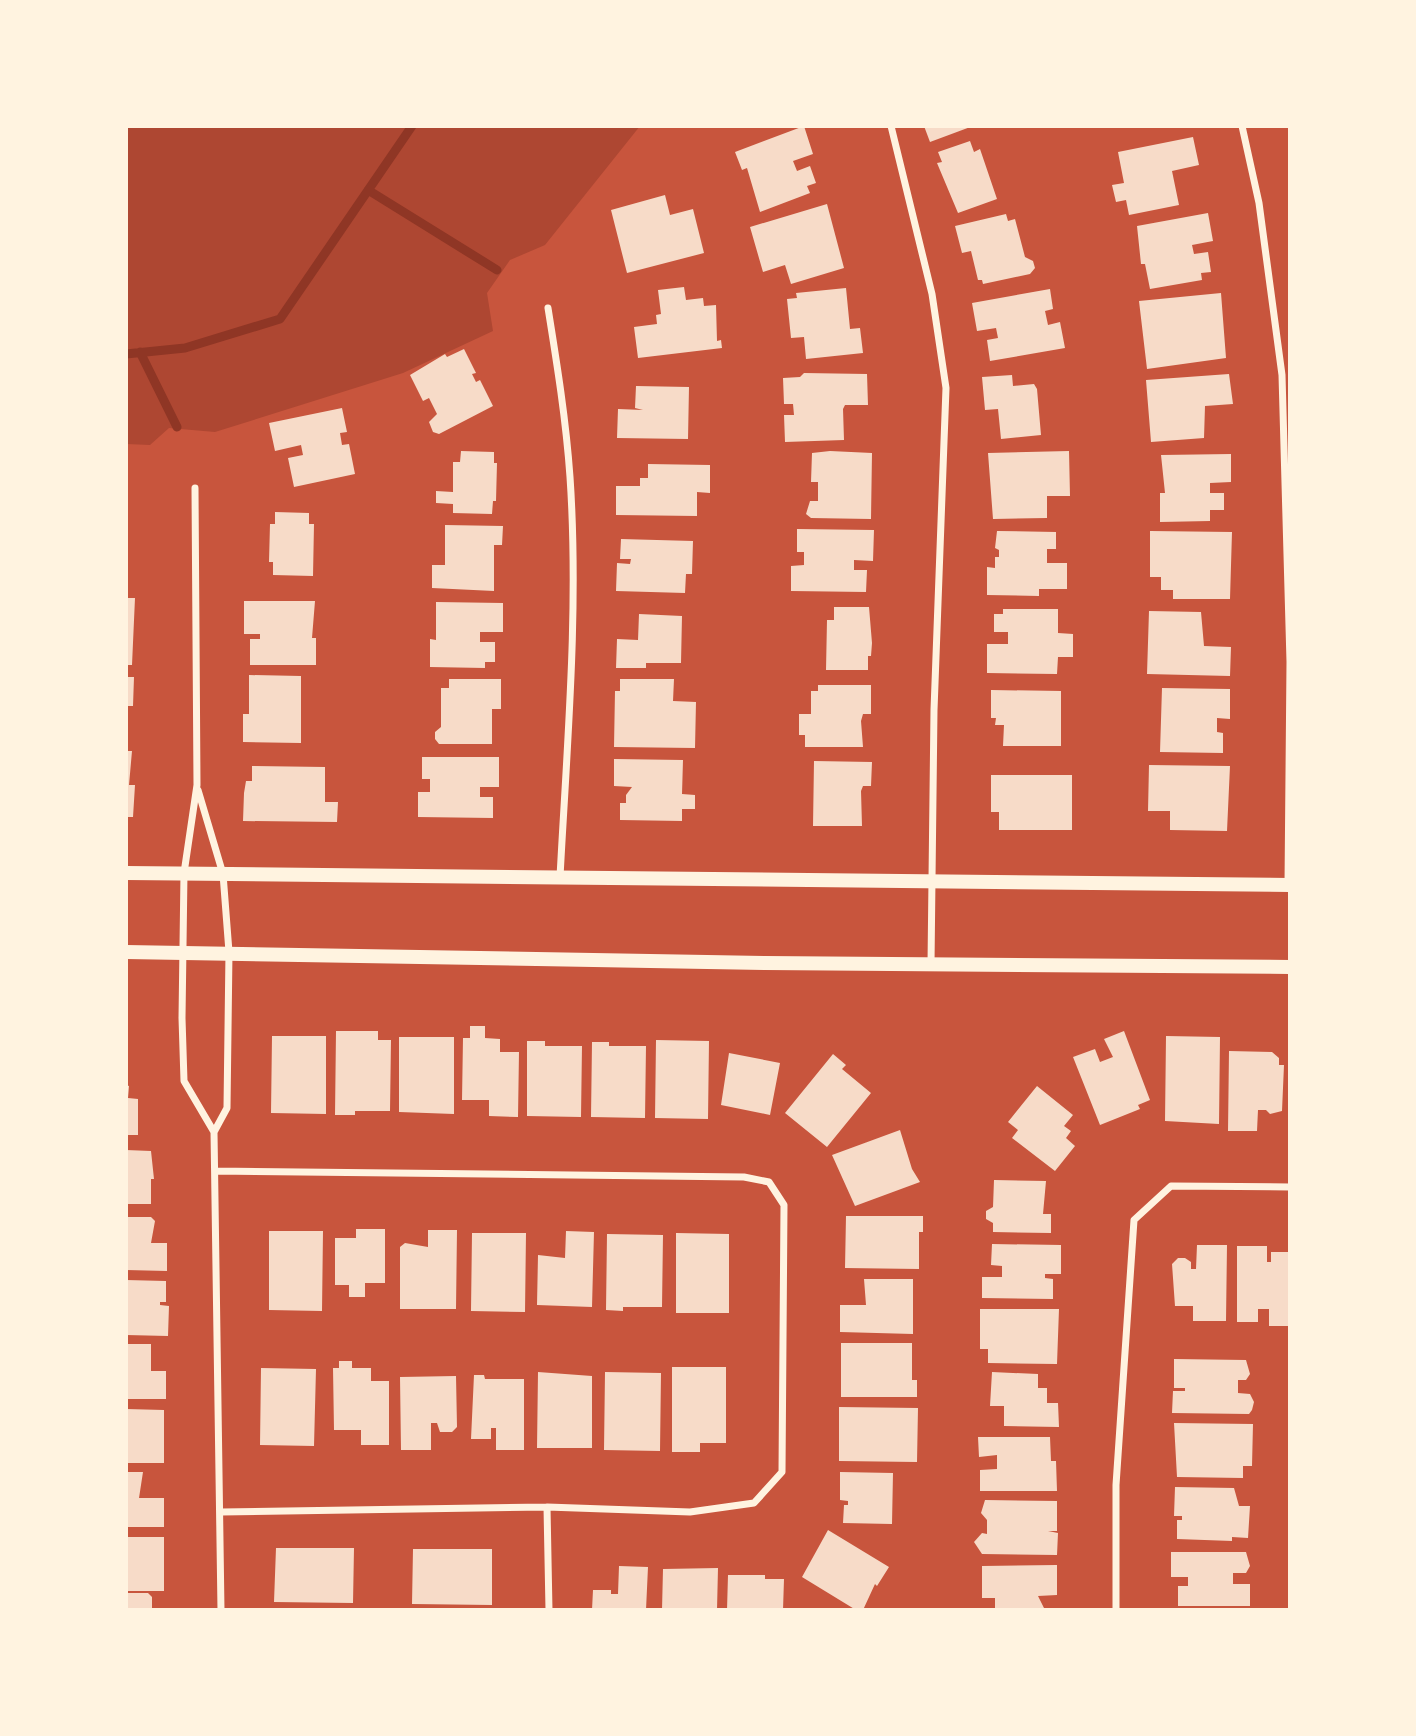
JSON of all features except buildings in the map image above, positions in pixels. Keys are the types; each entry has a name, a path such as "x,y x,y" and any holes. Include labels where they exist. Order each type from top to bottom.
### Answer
{"main road":[{"path":"126,873 1289,885"},
{"path":"126,952 1290,967"}],"street":[{"path":"891,126 932,294 946,388 934,710 931,964"},
{"path":"1242,126 1259,203 1282,375 1290,662 1289,885"},
{"path":"548,307 570,478 572,638 560,878"},
{"path":"195,488 197,785 184,873 184,1081 214,1132 221,1610"},
{"path":"197,785 223,874 229,952 227,1108 214,1132"},
{"path":"215,1171 744,1177 769,1182 784,1205 782,1472 754,1503 690,1511 547,1507 221,1511"},
{"path":"1116,1610 1116,1485 1134,1220 1171,1186 1290,1187"},
{"path":"547,1507 549,1610"}],"shaded area":[{"path":"126,126 640,126 545,245 510,260 487,293 493,331 403,373 215,432 169,428 150,445 126,444"}],"waterway":[{"path":"126,354 185,348 280,319 412,126"},
{"path":"368,190 497,270"},
{"path":"140,352 177,427"}]}
